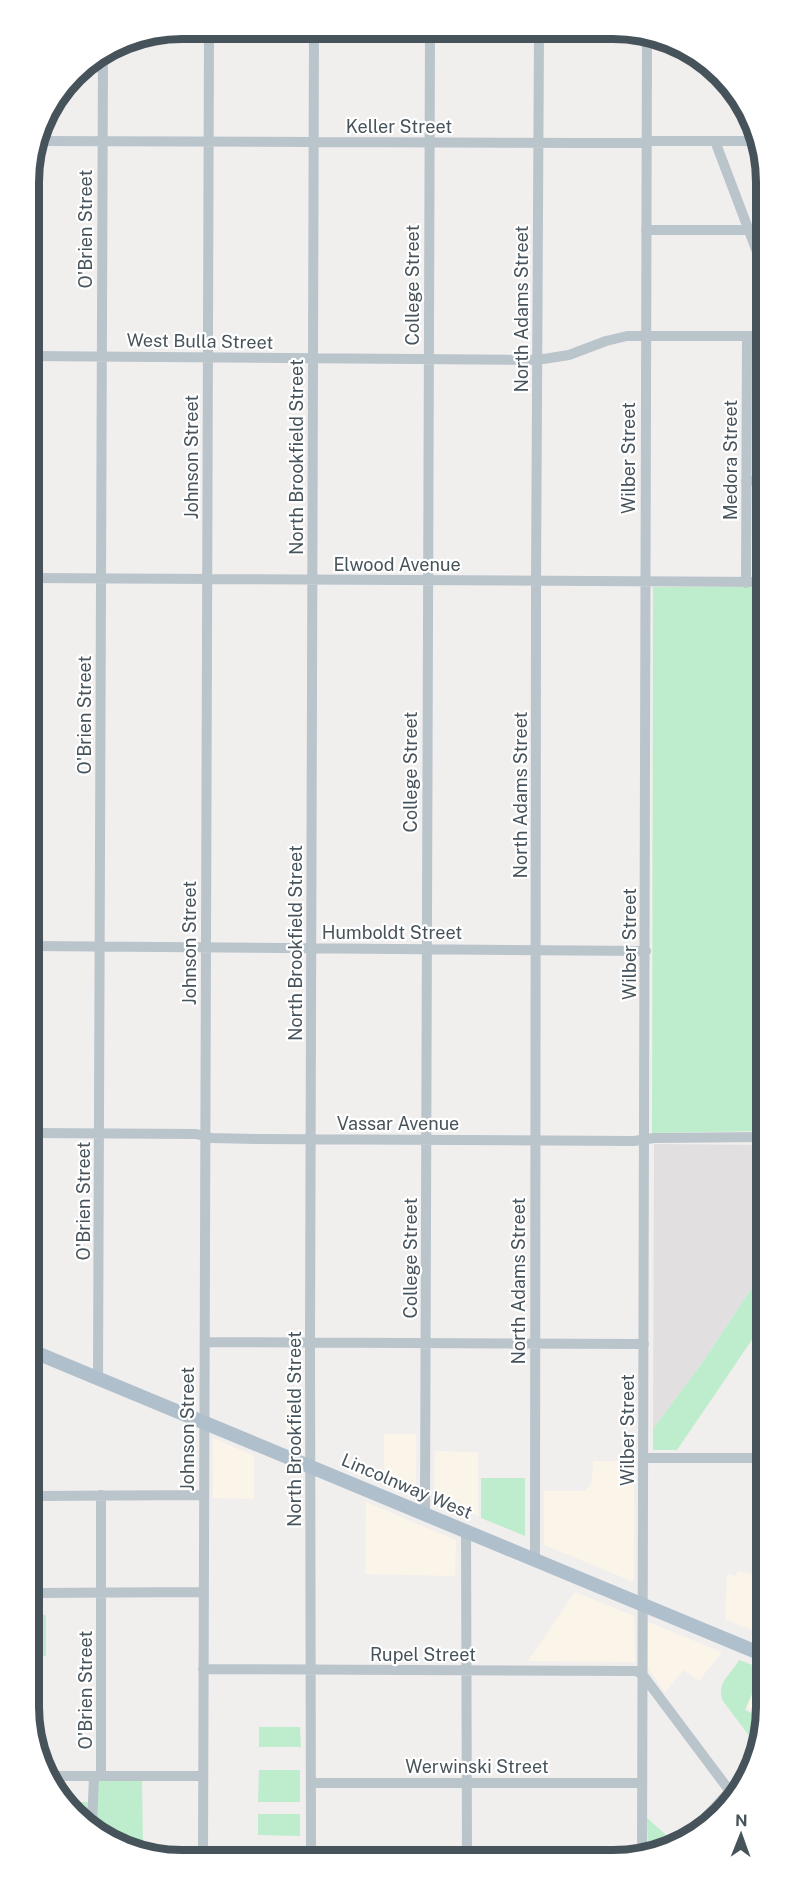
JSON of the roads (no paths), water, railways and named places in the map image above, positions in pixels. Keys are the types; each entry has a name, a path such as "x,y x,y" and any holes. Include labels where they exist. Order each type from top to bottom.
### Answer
{"main road":[{"name":"Lincolnway West","path":"39,1354 756,1652"}],"street":[{"name":"Johnson Street","path":"203,1850 209,39"},
{"name":"North Brookfield Street","path":"311,1850 310,1342 314,39"},
{"name":"College Street","path":"425,1513 430,39"},
{"name":"North Adams Street","path":"535,1559 539,39"},
{"name":"Wilber Street","path":"642,1847 647,44"},
{"name":"O'Brien Street","path":"98,1377 103,64"},
{"name":"Keller Street","path":"45,141 538,143 750,141"},
{"path":"715,141 756,249"},
{"path":"646,230 756,230"},
{"name":"West Bulla Street","path":"39,356 537,360 569,355 620,337 756,336"},
{"name":"Medora Street","path":"746,583 747,337"},
{"path":"746,480 756,481"},
{"name":"Elwood Avenue","path":"39,578 756,582"},
{"name":"Humboldt Street","path":"39,946 645,951"},
{"name":"Vassar Avenue","path":"39,1132 196,1134 205,1137 311,1139 535,1140 756,1137"},
{"path":"205,1342 644,1344"},
{"path":"644,1458 756,1458"},
{"name":"O'Brien Street","path":"93,1818 98,1776 101,1495"},
{"path":"39,1496 203,1495"},
{"path":"466,1530 467,1850"},
{"path":"39,1593 203,1592"},
{"name":"Rupel Street","path":"203,1669 636,1671 642,1674"},
{"path":"642,1674 729,1790"},
{"path":"57,1776 203,1776"},
{"name":"Werwinski Street","path":"311,1783 642,1783"}]}
